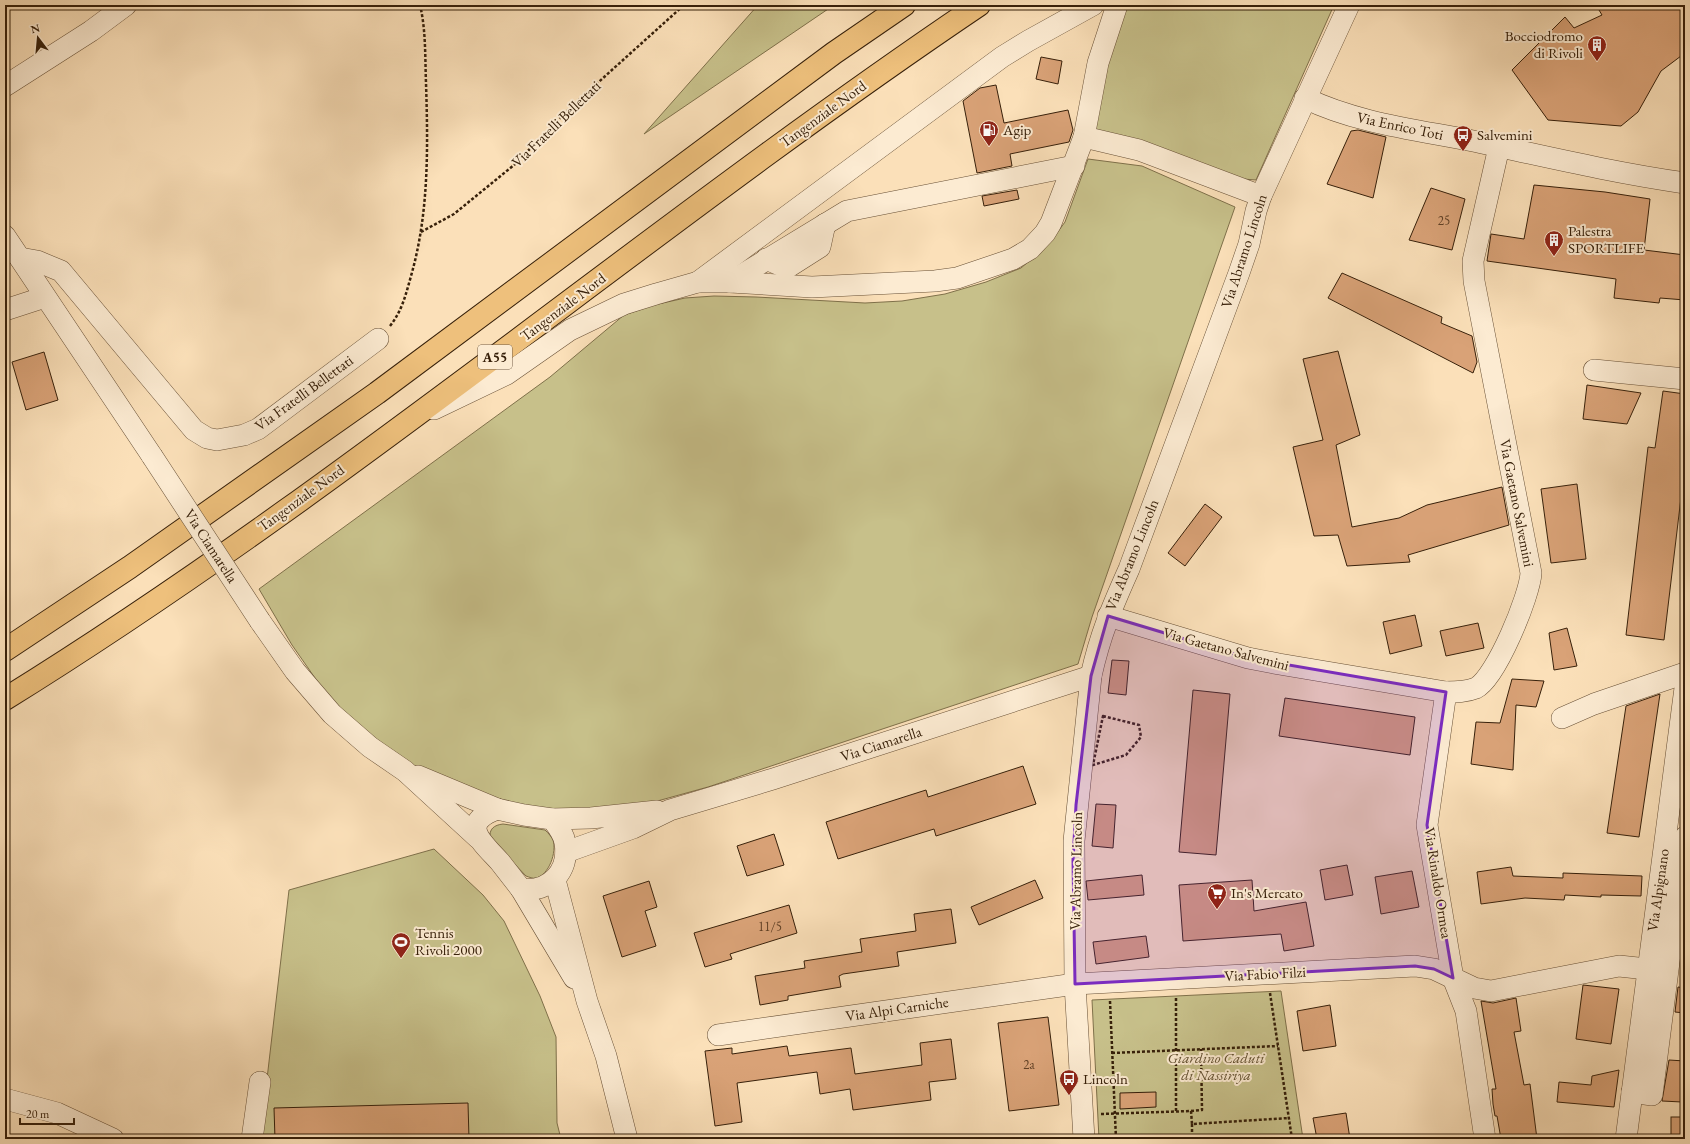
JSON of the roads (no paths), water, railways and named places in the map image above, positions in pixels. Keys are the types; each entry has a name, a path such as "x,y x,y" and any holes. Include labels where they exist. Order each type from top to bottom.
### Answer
{"highway":[{"name":"A55","path":"5,650 130,567 370,398 834,53 904,5"},
{"name":"Tangenziale Nord","path":"5,699 157,601 414,418 787,140 897,60 978,5"}],"street":[{"path":"5,86 91,30 126,5"},
{"path":"698,282 1002,57 1093,5"},
{"path":"414,418 507,374 560,336 596,316 624,304 698,282 814,286 935,281 957,278 1013,259 1030,249 1045,233 1051,223 1084,137 1098,63 1118,5"},
{"name":"Via Abramo Lincoln","path":"1084,1139 1075,984 1074,841 1091,676 1099,643 1108,616 1129,569 1239,273 1249,244 1261,196 1349,5"},
{"name":"Via Enrico Toti","path":"1305,98 1336,111 1389,124 1622,173 1685,183"},
{"path":"1084,137 1139,150 1261,196"},
{"name":"Via Gaetano Salvemini","path":"1108,616 1248,658 1446,692 1463,692 1476,687 1486,679 1506,644 1517,620 1531,581 1531,573 1474,281 1473,261 1499,147"},
{"path":"730,282 847,211 1074,166"},
{"name":"Via Ciamarella","path":"5,236 295,671 332,714 370,747 406,771 478,838"},
{"name":"Via Fratelli Bellettati","path":"20,258 37,261 61,271 194,430 207,438 217,440 233,438 258,429 378,339"},
{"path":"5,310 45,297"},
{"path":"1594,370 1685,379"},
{"path":"1562,718 1601,702 1685,673"},
{"name":"Via Ciamarella","path":"566,852 633,828 670,810 773,779 1091,676"},
{"name":"Via Alpignano","path":"1626,1139 1647,969 1685,688"},
{"name":"Via Rinaldo Ormea","path":"1446,692 1427,825 1453,978"},
{"name":"Via Ciamarella","path":"406,771 497,809"},
{"path":"522,889 533,891 545,887 555,880 563,867 566,852 565,842 561,830 552,819 497,809 486,813 479,820 476,829 478,838 522,889 587,1001"},
{"name":"Via Ciamarella","path":"552,819 591,818 670,810"},
{"name":"Via Alpignano","path":"1632,1092 1652,1095 1685,837"},
{"path":"555,880 587,1001 606,1056 627,1139"},
{"name":"Via Fabio Filzi","path":"1075,984 1415,966 1434,969 1474,988 1491,991 1619,966 1647,969"},
{"path":"1453,978 1466,1011 1485,1139"},
{"name":"Via Alpi Carniche","path":"718,1035 1075,984"},
{"path":"252,1139 260,1082"},
{"path":"5,1099 58,1113 100,1137"}],"place":[{"name":"Bocciodromo di Rivoli","path":"1597,62"},
{"name":"Agip","path":"989,147"},
{"name":"Salvemini","path":"1463,152"},
{"name":"Palestra SPORTLIFE","path":"1554,257"},
{"name":"In's Mercato","path":"1217,910"},
{"name":"Tennis Rivoli 2000","path":"401,959"},
{"name":"Lincoln","path":"1069,1096"}],"park label":[{"name":"Giardino Caduti di Nassiriya","path":"1216,1066"}]}
